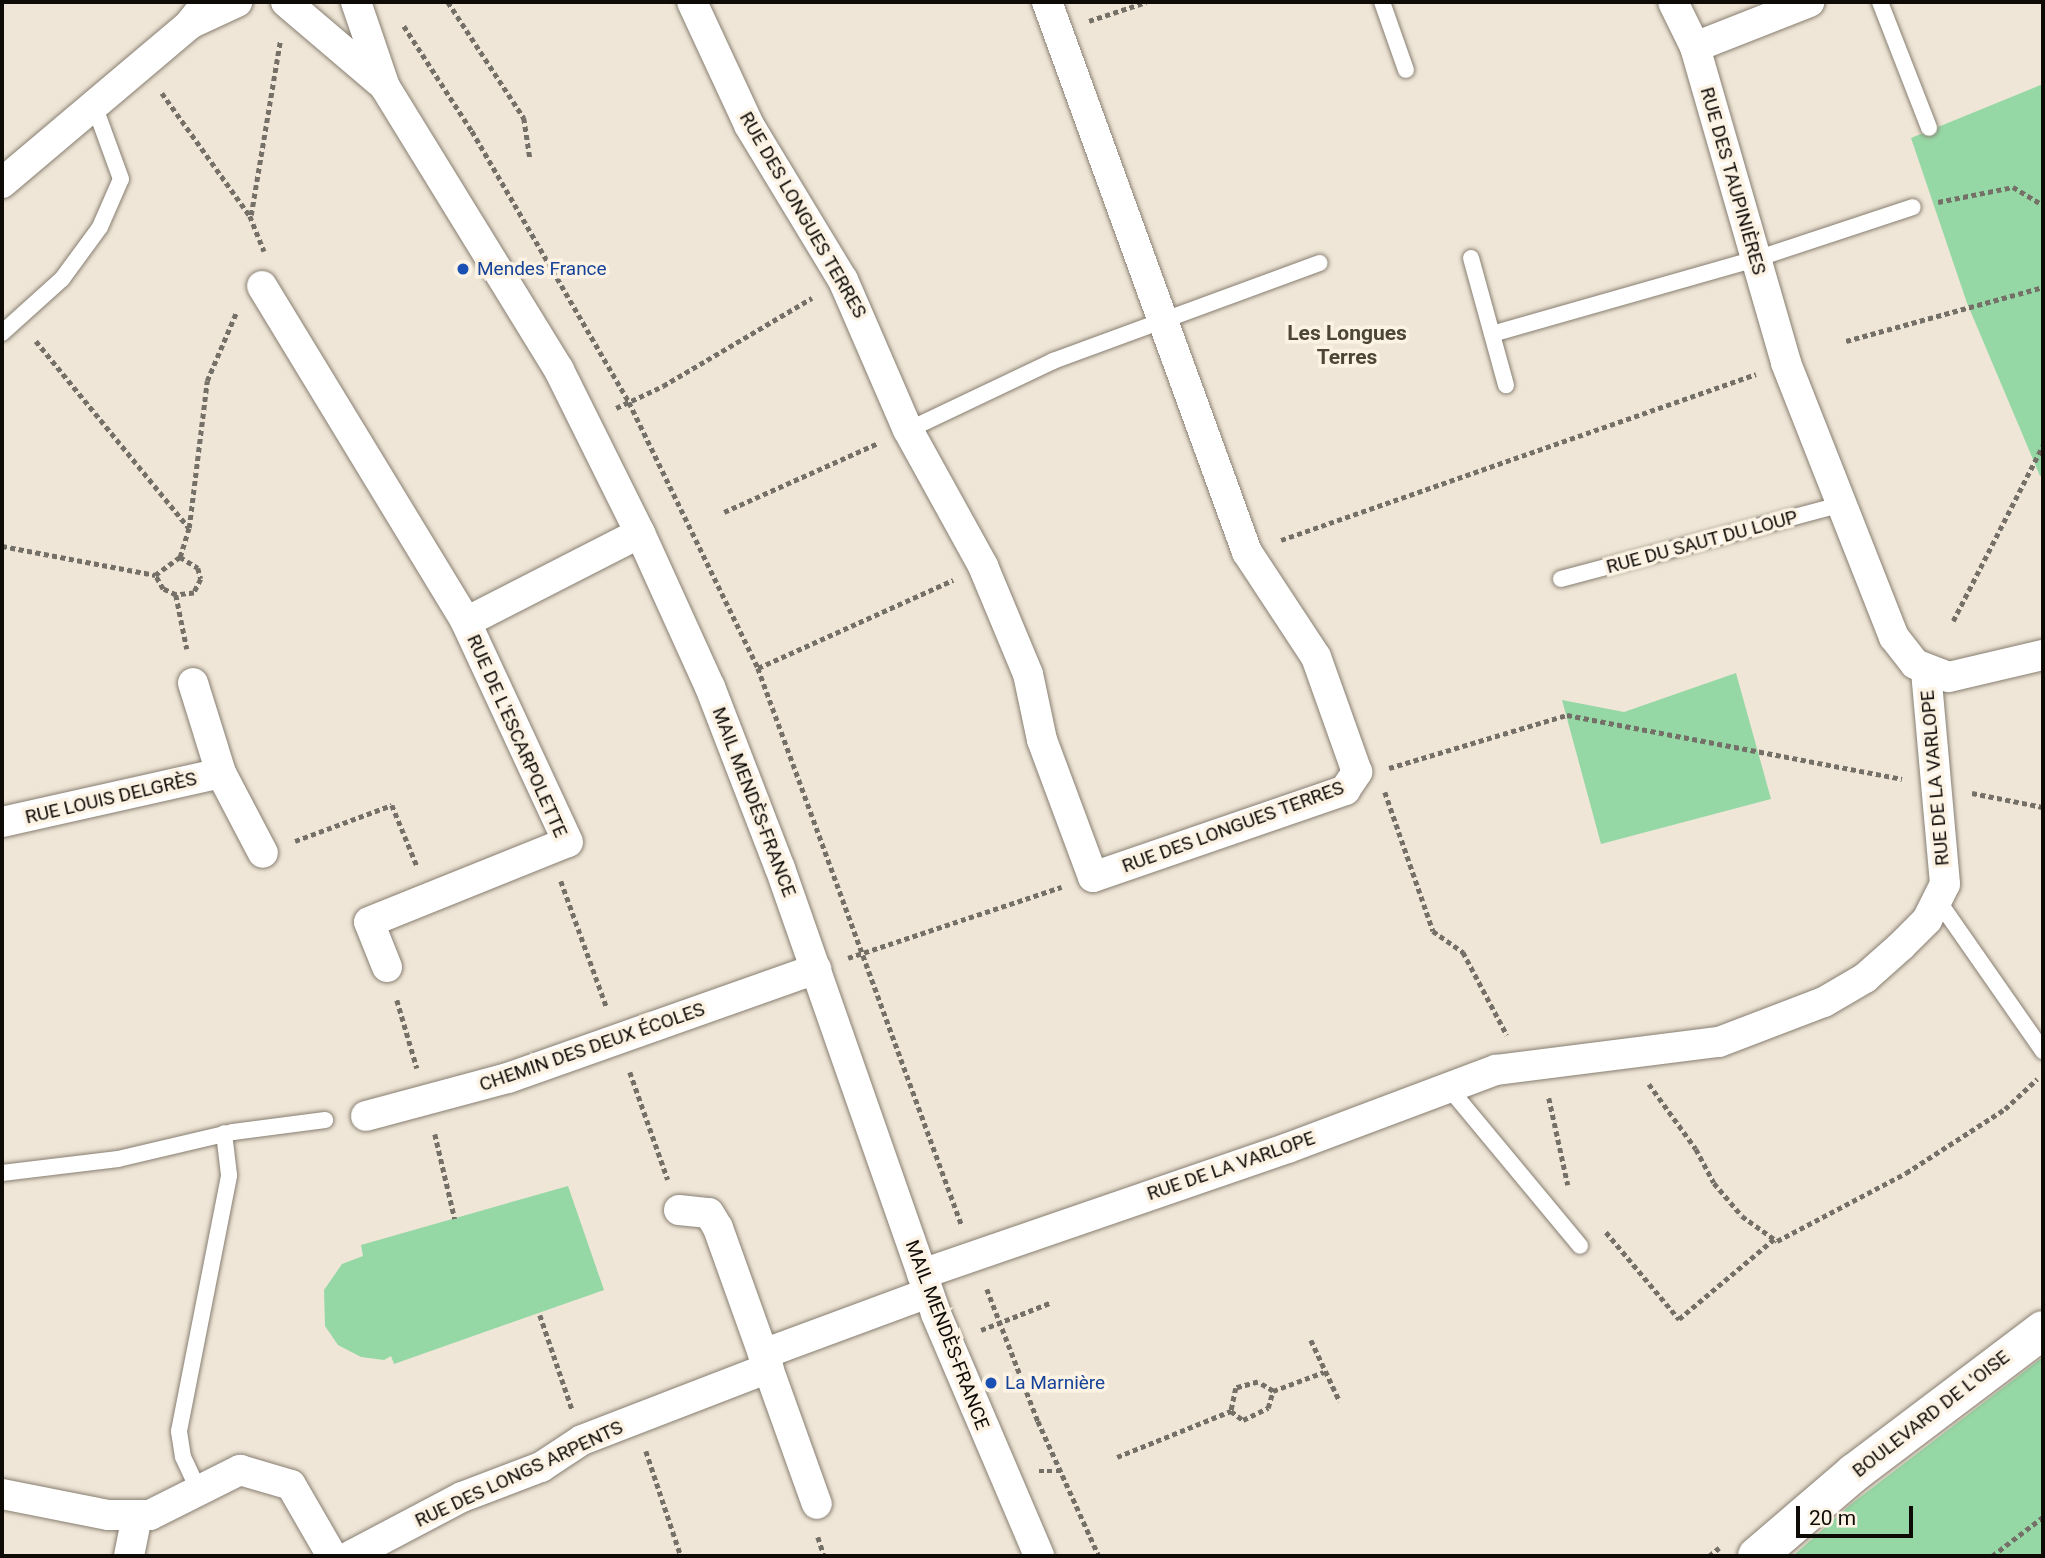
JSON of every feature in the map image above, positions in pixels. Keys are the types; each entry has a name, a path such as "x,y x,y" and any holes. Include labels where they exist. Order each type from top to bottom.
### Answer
{"main road":[{"name":"BOULEVARD DE L'OISE","path":"1757,1556 1854,1473 2043,1330"}],"street":[{"path":"189,25 207,2"},
{"path":"2,183 93,102 189,25 237,2"},
{"path":"287,2 300,2"},
{"name":"MAIL MENDÈS-FRANCE","path":"287,2 385,87"},
{"name":"MAIL MENDÈS-FRANCE","path":"356,2 385,87 527,313 586,423 640,533 740,759 826,965 925,1284 947,1344 1039,1556"},
{"name":"RUE DES LONGUES TERRES","path":"692,2 749,125 843,280 908,430 983,566 1028,674 1042,740 1093,877 1345,790 1367,775 1354,762 1316,657 1247,552 1047,2"},
{"name":"RUE DES TAUPINIÈRES","path":"1673,2 1695,47 1786,363"},
{"path":"1695,47 1809,2"},
{"name":"RUE DE L'ESCARPOLETTE","path":"261,272 466,622 568,842 369,922 387,967"},
{"path":"1786,363 1895,637 1926,671 1949,677 1972,675 2043,654"},
{"name":"RUE DE L'ESCARPOLETTE","path":"466,622 640,533"},
{"name":"RUE DE LA VARLOPE","path":"925,1284 1496,1070 1720,1042 1824,1002 1865,978 1927,920 1939,902 1945,884 1934,786 1926,671"},
{"name":"RUE LOUIS DELGRÈS","path":"193,683 221,774 263,853"},
{"name":"RUE LOUIS DELGRÈS","path":"2,822 221,774"},
{"name":"CHEMIN DES DEUX ÉCOLES","path":"366,1116 508,1078 826,965"},
{"path":"679,1210 701,1210 714,1219 817,1504"},
{"name":"RUE DES LONGS ARPENTS","path":"350,1556 462,1497 541,1466 582,1440 766,1361 925,1284"},
{"path":"2,1494 137,1516 162,1511 198,1489 240,1470 292,1485 332,1556"},
{"path":"129,1556 137,1516"}],"lane":[{"path":"1382,2 1406,71"},
{"path":"1880,2 1929,128"},
{"path":"2,333 20,321 62,279 100,227 121,179 93,102"},
{"path":"1492,334 1756,259 1913,207"},
{"path":"1471,258 1506,385"},
{"path":"908,430 1053,361 1320,263"},
{"name":"RUE DU SAUT DU LOUP","path":"1561,579 1842,504"},
{"path":"1939,902 2043,1051"},
{"path":"1449,1088 1580,1245"},
{"path":"2,1173 155,1153 224,1133 325,1120"},
{"path":"198,1489 183,1457 179,1431 229,1175 224,1133"}],"path":[{"path":"448,2 524,118 530,158"},
{"path":"1058,31 1146,2"},
{"path":"250,216 281,37"},
{"path":"162,93 250,216 266,247 261,272"},
{"path":"1913,207 2013,187 2043,205"},
{"path":"586,423 663,386 843,280"},
{"path":"1846,341 2043,287"},
{"path":"2,546 155,575 180,557 189,528 207,381 238,307"},
{"path":"20,321 189,528"},
{"path":"1247,552 1786,363"},
{"path":"724,512 908,430"},
{"path":"1953,621 2043,445"},
{"path":"155,575 163,589 176,595 194,593 201,579 198,568 180,557"},
{"path":"758,668 983,566"},
{"path":"176,595 193,683"},
{"path":"1577,1197 1568,1187 1532,1065 1464,952 1433,931 1367,775 1567,715 2043,807"},
{"path":"263,853 392,805 429,896"},
{"path":"826,965 1093,877"},
{"path":"1626,1052 1696,1149 1714,1183 1742,1216 1774,1239"},
{"path":"1602,1227 1679,1319 1774,1239 1906,1173 2005,1109 2043,1073"},
{"path":"947,1344 1052,1302"},
{"path":"540,1315 582,1440"},
{"path":"1311,1340 1340,1402"},
{"path":"1273,1391 1324,1372"},
{"path":"1231,1411 1237,1388 1258,1382 1273,1391"},
{"path":"1231,1411 1244,1420 1268,1408 1273,1391"},
{"path":"1118,1457 1231,1411"},
{"path":"635,1419 681,1556"},
{"path":"1992,1556 2043,1517"}],"green space":[{"path":"2043,84 2043,475 2040,476 1967,303 1911,138"},
{"path":"1736,673 1771,799 1601,844 1562,700 1624,712"},
{"path":"568,1186 604,1290 394,1364 391,1356 384,1360 361,1357 338,1345 325,1326 324,1290 342,1264 363,1256 361,1245"},
{"path":"2043,1357 2043,1556 1793,1556 1850,1505"}],"place":[{"name":"Mendes France","path":"463,269"},
{"name":"La Marnière","path":"991,1383"}],"district":[{"name":"Les Longues Terres","path":"1347,345"}]}
